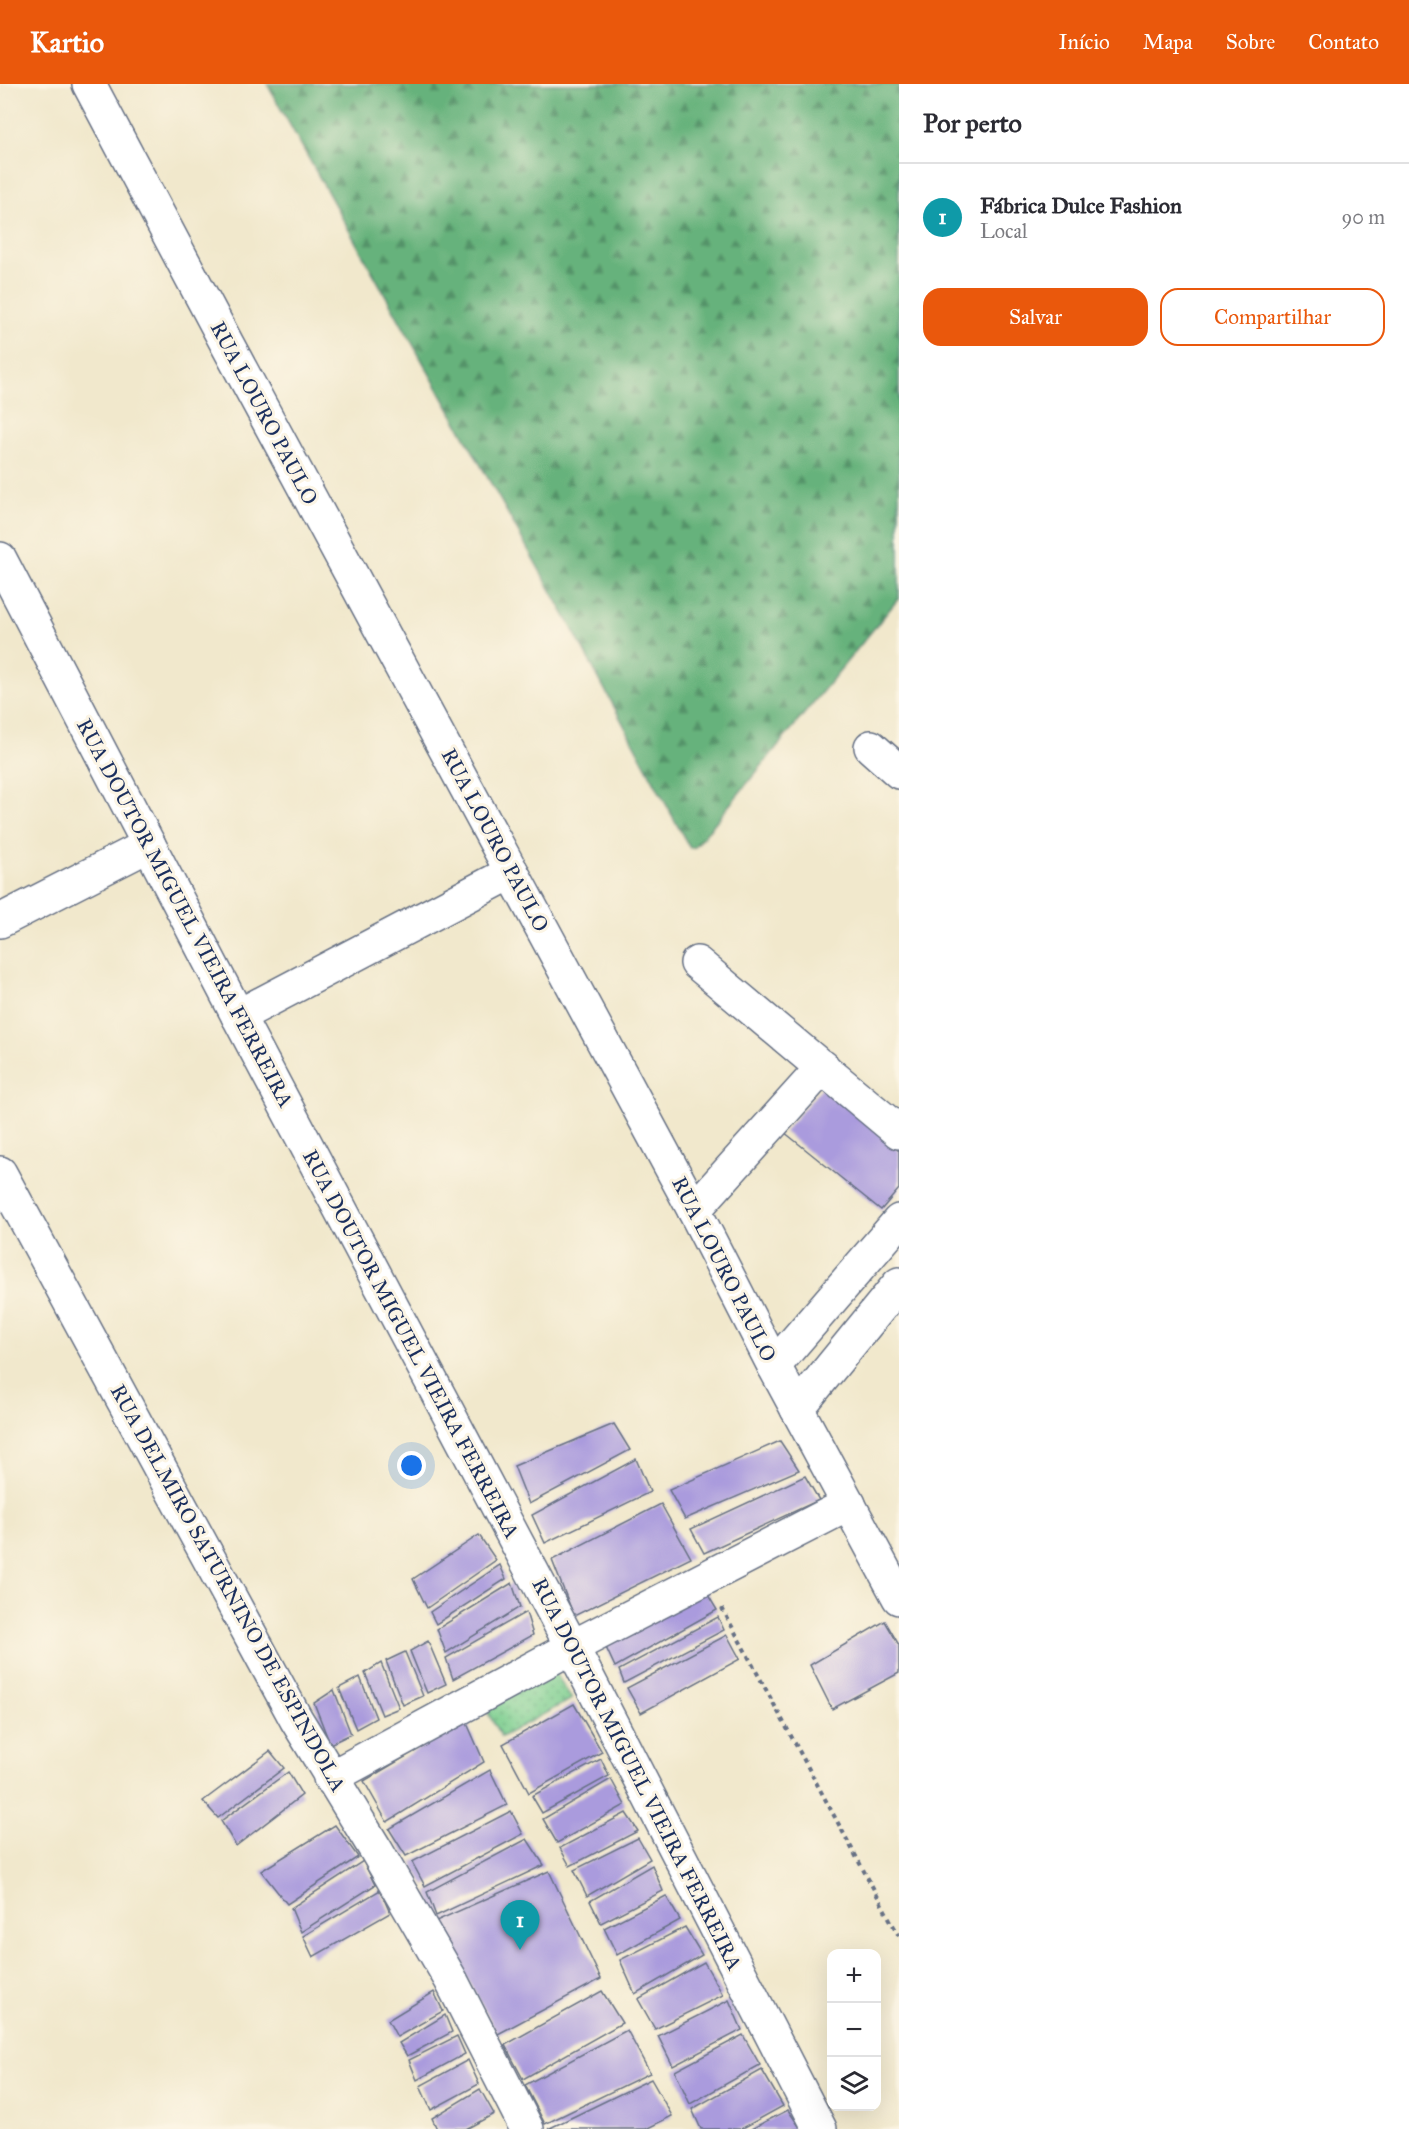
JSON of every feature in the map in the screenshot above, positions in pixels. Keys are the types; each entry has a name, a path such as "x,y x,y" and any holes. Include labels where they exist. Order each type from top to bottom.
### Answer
{"street":[{"name":"RUA LOURO PAULO","path":"89,84 694,1209 774,1366 899,1598"},
{"name":"RUA DOUTOR MIGUEL VIEIRA FERREIRA","path":"0,559 238,1016 572,1647 820,2129"},
{"path":"871,747 899,772"},
{"path":"0,921 149,845"},
{"path":"238,1016 512,872"},
{"path":"697,963 899,1132"},
{"path":"694,1209 823,1067"},
{"name":"RUA DELMIRO SATURNINO DE ESPINDOLA","path":"0,1173 296,1719 376,1850 451,1980 527,2129"},
{"path":"774,1366 894,1238"},
{"path":"797,1409 899,1284"},
{"path":"330,1778 572,1647 849,1504"}],"path":[{"path":"706,1579 899,1936"}],"green space":[{"path":"267,84 899,84 899,598 695,847 690,848 688,845 567,619"},
{"path":"554,1671 572,1699 501,1737 486,1709"}],"building":[{"path":"825,1084 899,1151 899,1189 881,1210 784,1132"},
{"path":"614,1424 630,1450 529,1504 514,1466"},
{"path":"780,1441 799,1470 685,1519 669,1490"},
{"path":"636,1459 650,1492 545,1543 532,1515"},
{"path":"805,1476 819,1500 704,1553 691,1529"},
{"path":"661,1504 691,1558 574,1616 552,1560"},
{"path":"479,1535 496,1560 427,1608 413,1579"},
{"path":"500,1565 506,1579 436,1624 430,1612"},
{"path":"512,1583 520,1607 446,1653 437,1629"},
{"path":"705,1590 717,1610 615,1667 604,1643"},
{"path":"526,1612 533,1635 453,1679 446,1658"},
{"path":"718,1617 724,1630 624,1683 619,1670"},
{"path":"885,1621 899,1645 899,1673 832,1709 810,1665"},
{"path":"727,1635 740,1659 641,1713 627,1688"},
{"path":"428,1641 446,1684 427,1693 410,1651"},
{"path":"405,1652 423,1696 403,1705 386,1661"},
{"path":"381,1663 399,1708 382,1715 365,1673"},
{"path":"360,1677 376,1718 356,1729 339,1688"},
{"path":"334,1690 351,1734 330,1744 314,1703"},
{"path":"574,1704 602,1752 529,1793 503,1744"},
{"path":"466,1721 484,1762 387,1822 364,1781"},
{"path":"270,1751 284,1768 218,1818 203,1801"},
{"path":"601,1759 609,1776 542,1813 532,1796"},
{"path":"490,1770 507,1805 406,1856 389,1829"},
{"path":"288,1772 302,1795 236,1846 221,1821"},
{"path":"611,1779 625,1805 557,1843 543,1819"},
{"path":"511,1811 523,1834 425,1886 412,1862"},
{"path":"626,1813 638,1831 570,1866 560,1848"},
{"path":"335,1825 358,1857 287,1904 261,1871"},
{"path":"638,1838 650,1859 587,1896 574,1870"},
{"path":"527,1839 544,1865 436,1916 427,1892"},
{"path":"363,1861 375,1885 301,1932 291,1908"},
{"path":"652,1865 663,1891 601,1923 590,1901"},
{"path":"549,1871 601,1979 498,2034 436,1921"},
{"path":"380,1890 390,1913 313,1957 303,1936"},
{"path":"666,1896 680,1920 617,1955 604,1928"},
{"path":"685,1927 702,1955 635,1994 620,1960"},
{"path":"704,1962 723,1995 655,2029 638,1999"},
{"path":"602,1991 622,2023 523,2079 505,2045"},
{"path":"434,1992 443,2011 397,2037 388,2020"},
{"path":"729,2000 742,2030 673,2066 658,2036"},
{"path":"445,2015 452,2032 407,2056 399,2043"},
{"path":"627,2030 650,2073 545,2124 525,2085"},
{"path":"743,2035 760,2065 690,2104 675,2071"},
{"path":"457,2036 465,2054 417,2080 409,2060"},
{"path":"468,2060 479,2084 431,2110 420,2086"},
{"path":"762,2070 783,2106 741,2129 701,2129 692,2109"},
{"path":"651,2079 672,2116 646,2129 548,2129"},
{"path":"480,2089 494,2114 466,2129 437,2129 432,2118"},
{"path":"788,2110 801,2129 751,2129"}],"place":[{"name":"Fábrica Dulce Fashion","path":"520,1950"}]}
